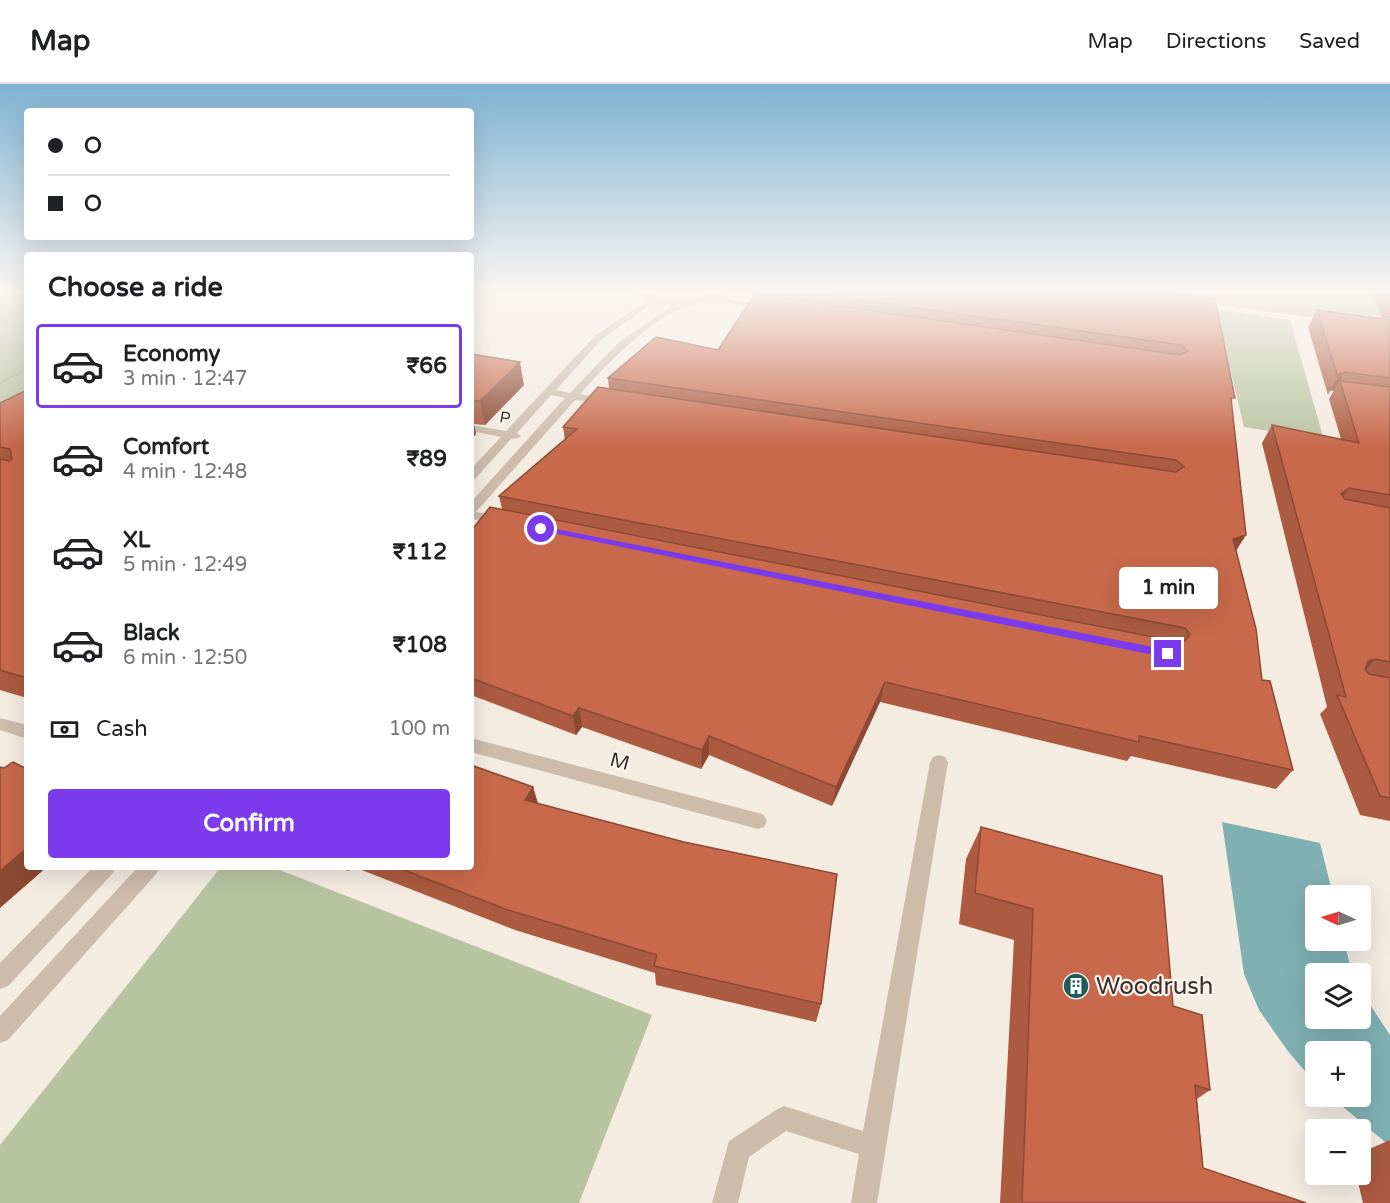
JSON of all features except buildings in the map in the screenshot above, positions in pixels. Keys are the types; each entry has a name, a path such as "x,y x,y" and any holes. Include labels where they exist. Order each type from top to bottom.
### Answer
{"lane":[{"path":"474,473 594,342"},
{"path":"474,508 532,439 625,342"},
{"path":"549,392 620,404"},
{"name":"P","path":"474,429 532,439"},
{"path":"474,513 518,524"},
{"path":"0,724 24,731"},
{"name":"M","path":"474,746 758,821"},
{"path":"864,1203 939,762"},
{"path":"0,978 103,870"},
{"path":"0,1032 147,870"},
{"path":"724,1203 738,1150 784,1118 872,1146"}],"path":[{"path":"0,383 24,371"}],"green space":[{"path":"0,342 24,342 24,400 0,413"},
{"path":"1224,342 1296,342 1324,440 1244,427"},
{"path":"219,870 280,870 652,1015 579,1203 0,1203 0,1145"}],"water":[{"path":"1222,822 1320,843 1330,885 1305,885 1305,951 1346,951 1350,963 1305,963 1305,1029 1371,1029 1371,1006 1390,1035 1390,1146 1371,1130 1371,1119 1357,1119 1343,1107 1371,1107 1371,1041 1305,1041 1305,1071 1259,1010 1244,974"}],"place":[{"name":"Woodrush","path":"1076,986"}],"route":[{"path":"541,529 1168,654"}]}
